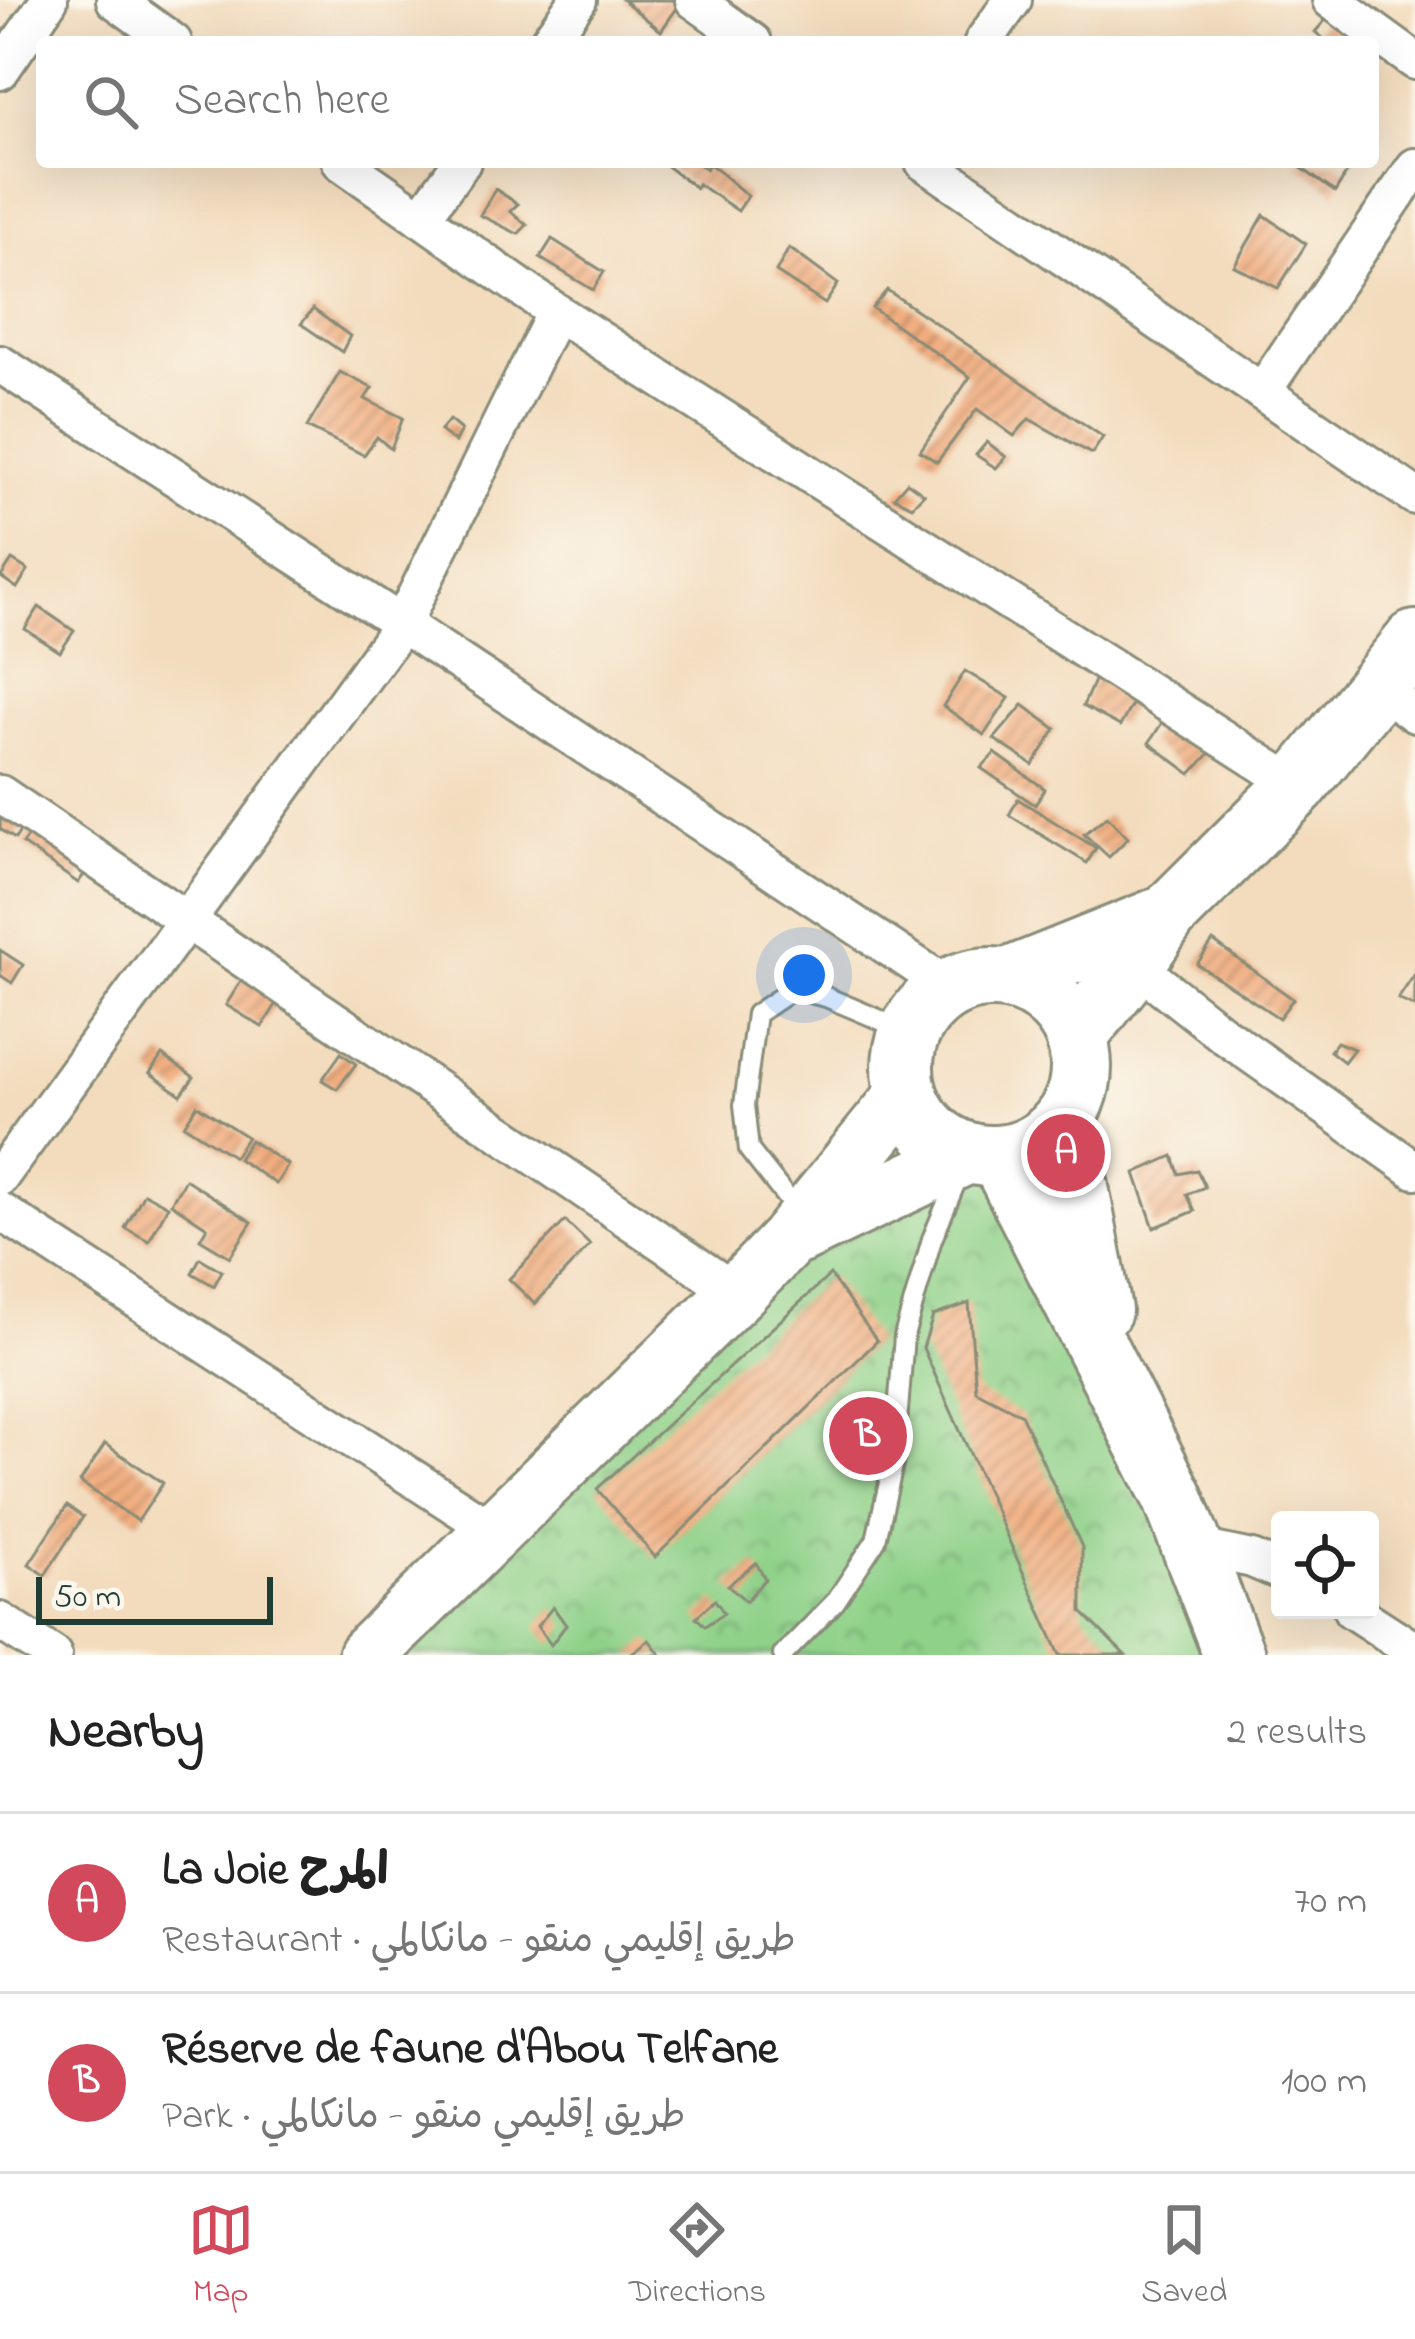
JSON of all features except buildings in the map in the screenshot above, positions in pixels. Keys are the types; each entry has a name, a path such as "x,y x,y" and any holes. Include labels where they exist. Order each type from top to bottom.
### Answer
{"highway":[{"path":"1076,1037 1167,915 1298,786 1396,700 1415,641"},
{"path":"1010,978 1167,915"},
{"path":"979,977 1010,978 1038,990 1061,1010 1076,1037 1082,1065 1078,1093 1048,1138 1025,1150 984,1156 948,1145 920,1120 906,1094 902,1063 909,1032 925,1006 950,987 979,977"},
{"path":"1065,1118 1113,1375"},
{"path":"984,1156 1113,1375 1173,1497 1234,1655"}],"main road":[{"path":"367,1655 737,1293 796,1230 906,1094"},
{"path":"796,1230 984,1156"}],"street":[{"path":"0,70 49,0"},
{"path":"116,0 165,36"},
{"path":"552,36 578,0"},
{"path":"694,0 745,36"},
{"path":"987,36 1013,0"},
{"path":"1331,0 1415,61"},
{"path":"1262,392 1415,167"},
{"path":"350,168 556,313 1298,786"},
{"path":"421,218 457,168"},
{"path":"933,168 1415,496"},
{"path":"0,1177 402,624 556,313"},
{"path":"0,364 950,987"},
{"path":"0,794 737,1293"},
{"path":"1134,964 1224,1035 1415,1170"},
{"path":"0,1211 496,1532"},
{"path":"1190,1546 1271,1567"},
{"path":"1366,1619 1415,1651"},
{"path":"0,1621 53,1655"}],"lane":[{"path":"796,1230 749,1150 745,1105 756,1013 793,988 909,1032"},
{"path":"783,1655 835,1602 876,1540 894,1461 904,1336 932,1239 984,1156"}],"green space":[{"path":"1048,1138 1113,1375 1235,1655 367,1655 737,1293"}],"place":[{"name":"La Joie المرح","path":"1066,1153"},
{"name":"Réserve de faune d'Abou Telfane","path":"868,1436"}]}
